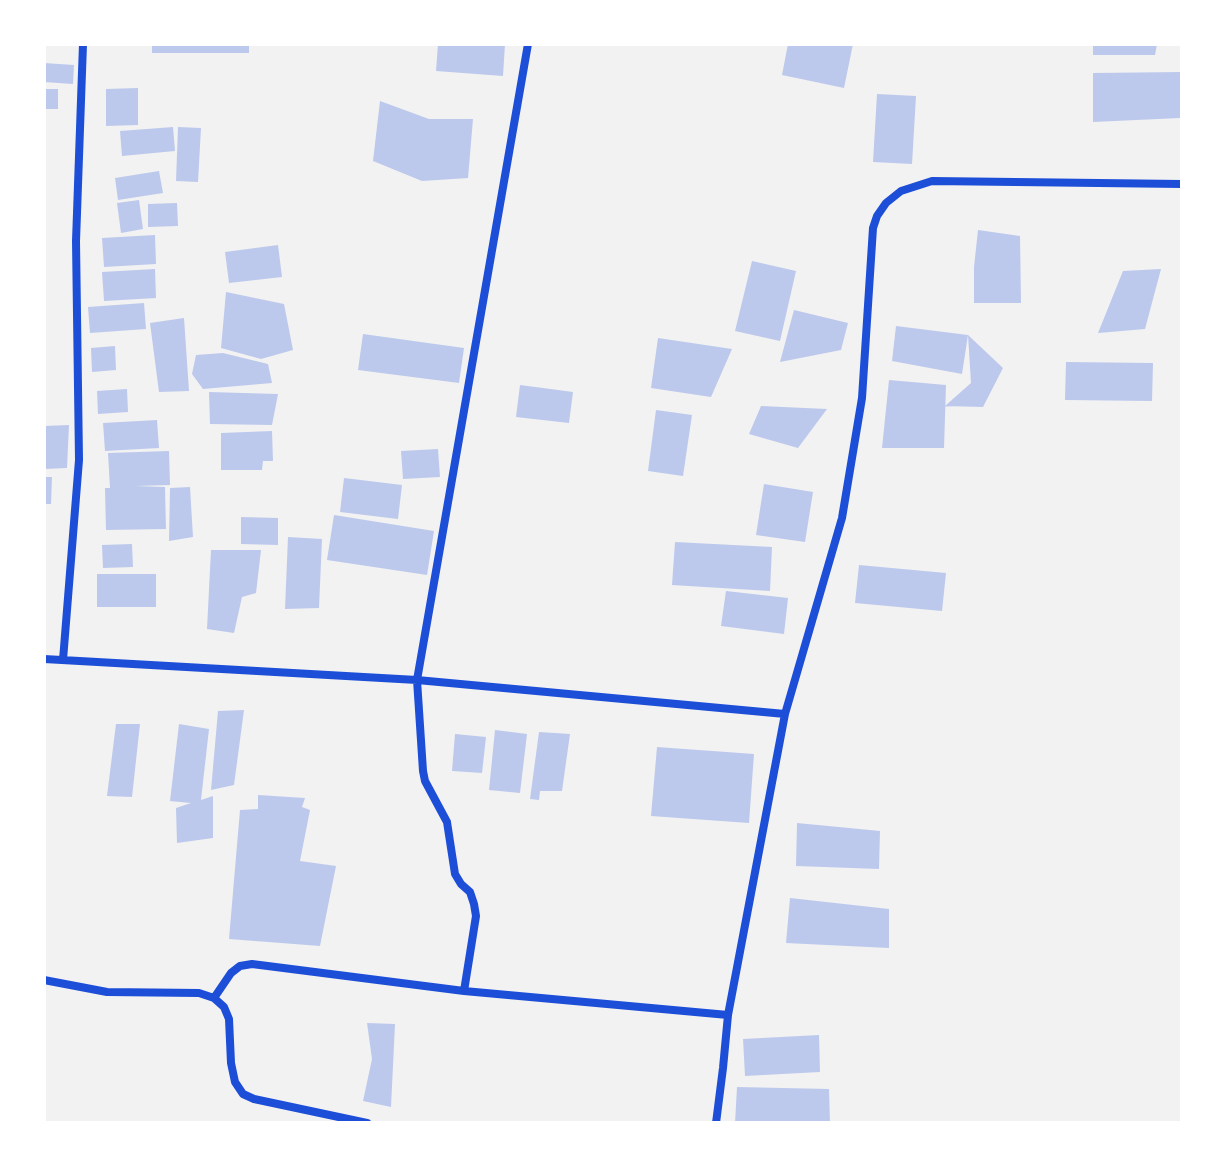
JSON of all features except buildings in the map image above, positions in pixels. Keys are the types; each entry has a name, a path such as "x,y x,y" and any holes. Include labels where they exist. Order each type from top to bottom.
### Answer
{"street":[{"path":"63,660 79,460 76,241 83,44"},
{"path":"464,991 476,916 470,892 455,874 447,822 425,781 417,680 528,44"},
{"path":"716,1123 728,1015 785,714 842,518 862,398 873,228 877,216 886,203 901,191 932,181 1182,184"},
{"path":"44,659 417,680 785,714"},
{"path":"214,998 231,973 240,966 252,964 464,991 728,1015"},
{"path":"44,980 107,992 199,993 214,998 224,1007 229,1019 231,1063 235,1082 243,1094 367,1123"}]}
